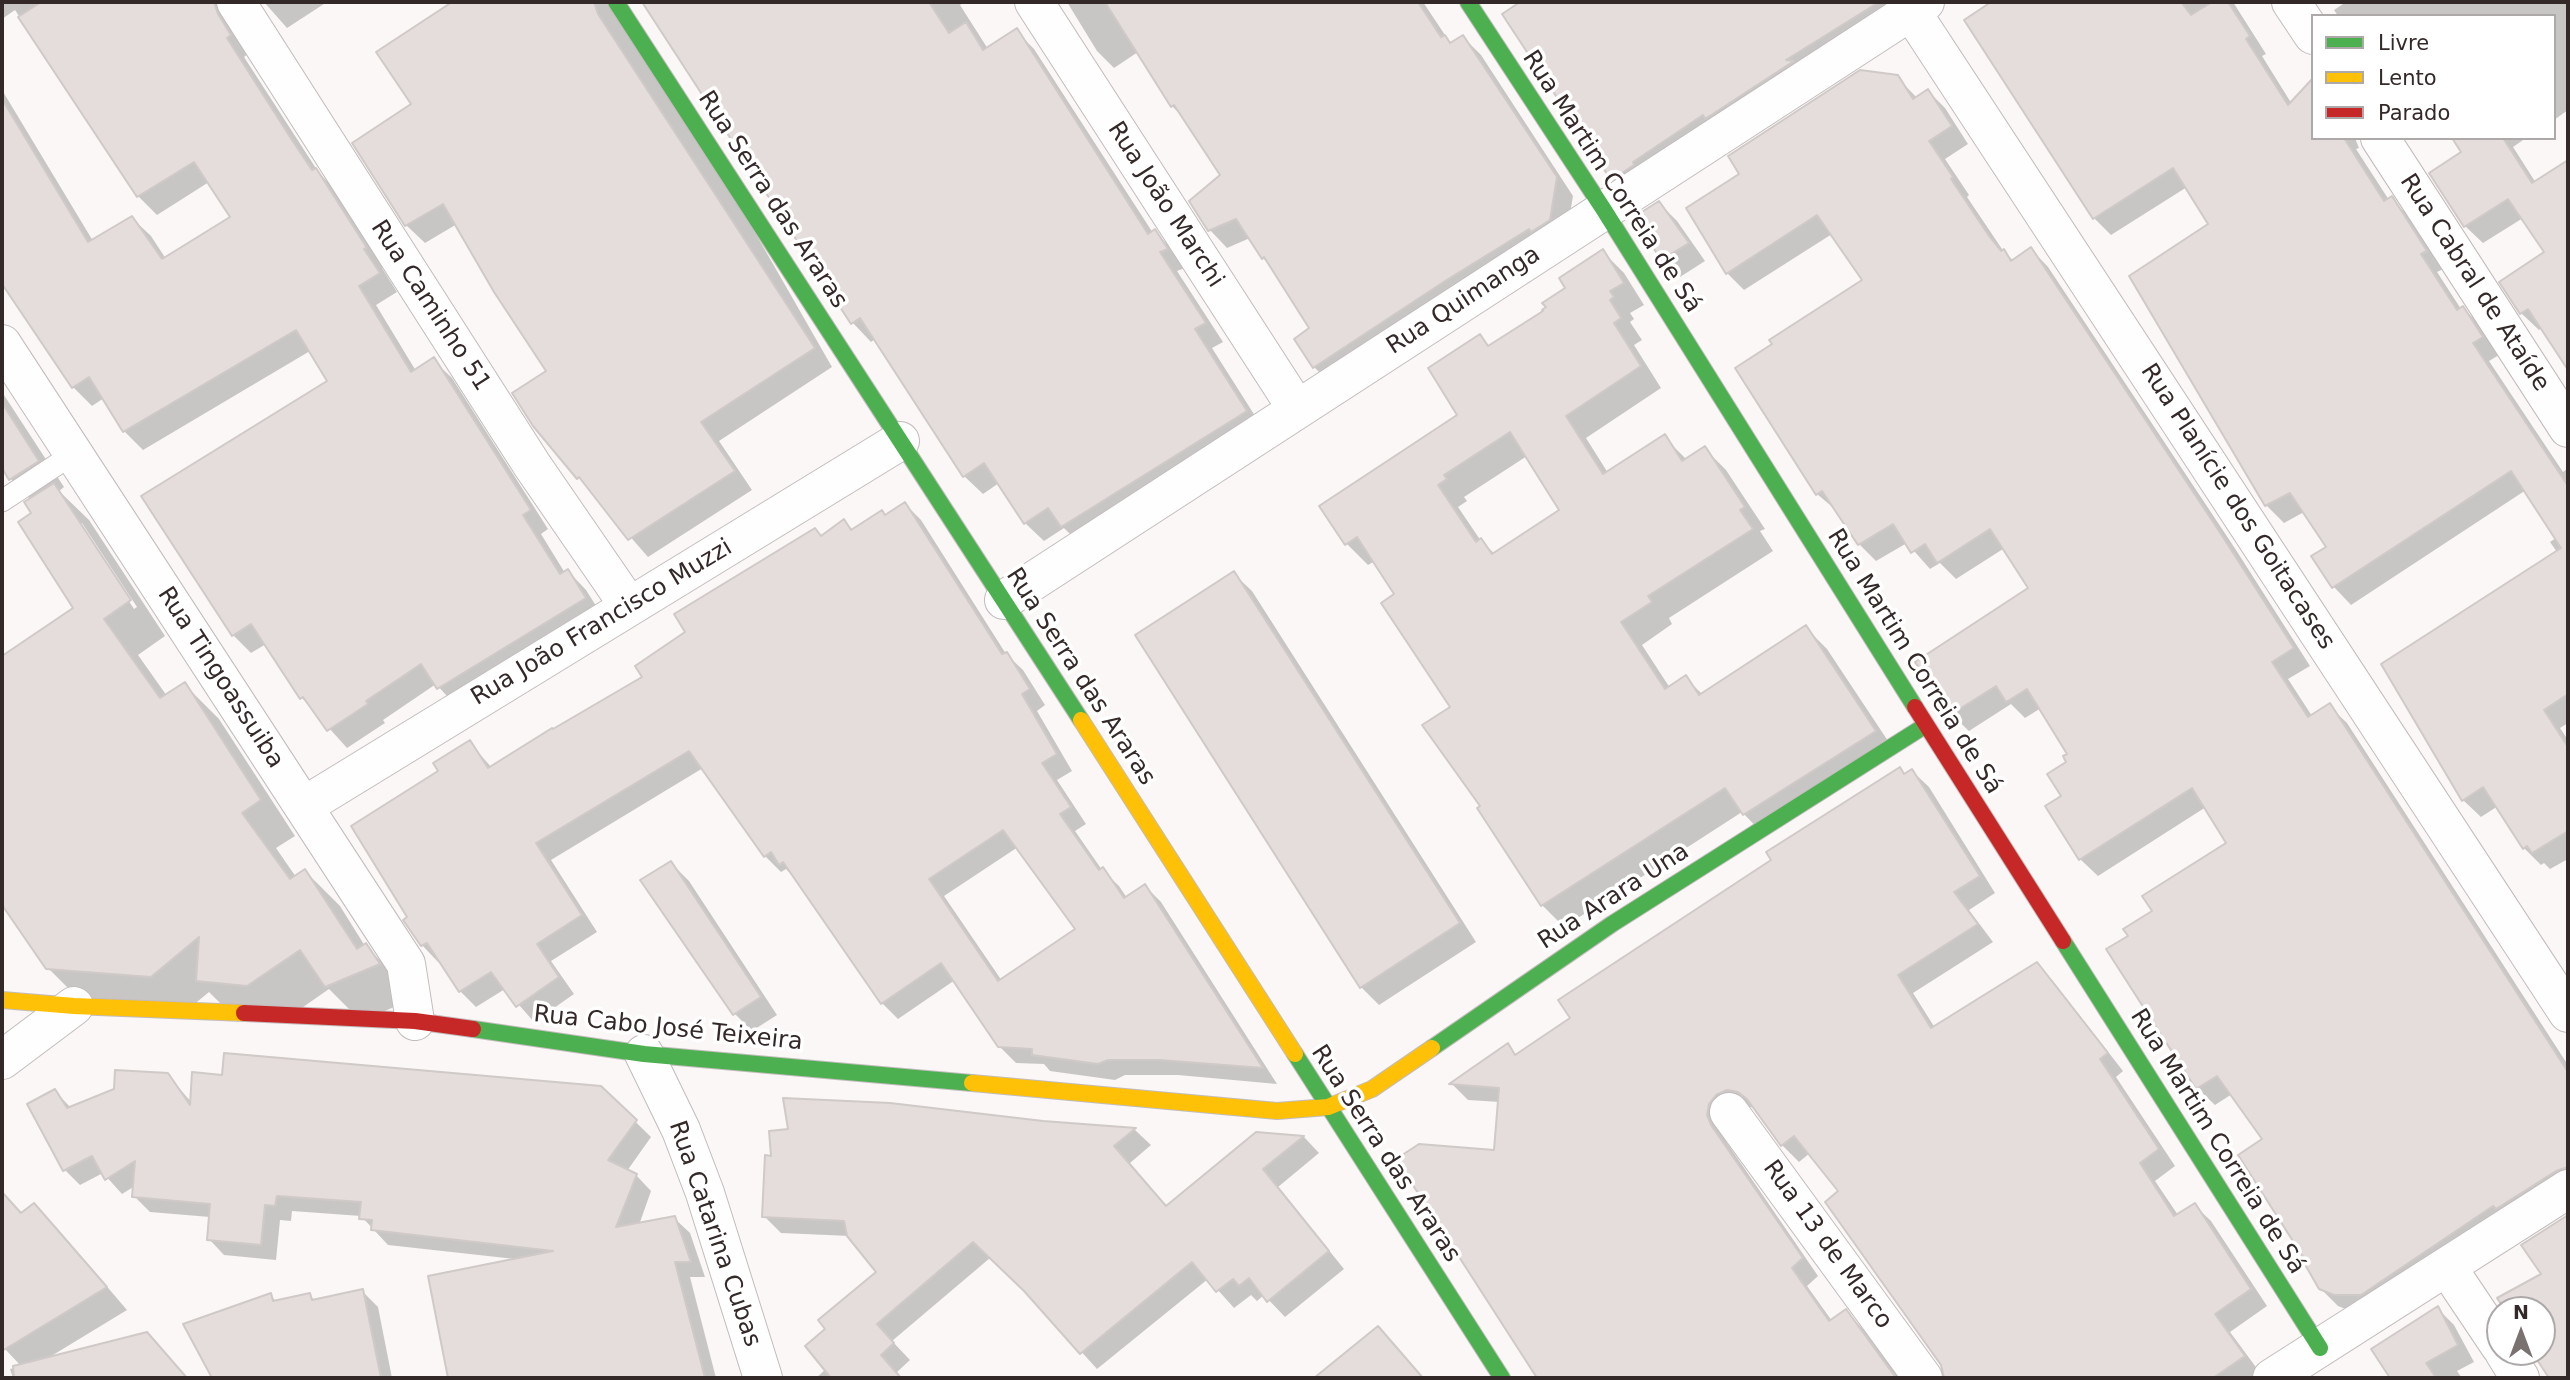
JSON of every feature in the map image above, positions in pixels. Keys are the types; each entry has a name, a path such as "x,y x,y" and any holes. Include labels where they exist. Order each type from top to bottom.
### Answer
{"street":[{"name":"Rua Caminho 51","path":"236,2 532,465 629,606"},
{"name":"Rua Serra das Araras","path":"615,2 1004,600 1502,1378"},
{"name":"Rua João Marchi","path":"1034,2 1297,409"},
{"name":"Rua Martim Correia de Sá","path":"1468,2 1604,210 2320,1348"},
{"path":"2291,2 2311,32"},
{"name":"Rua Quimanga","path":"1004,600 1914,5"},
{"name":"Rua Planície dos Goitacases","path":"1914,5 2568,1013"},
{"name":"Rua Cabral de Ataíde","path":"2381,140 2568,428"},
{"name":"Rua Tingoassuiba","path":"2,344 406,964 415,1021"},
{"name":"Rua João Francisco Muzzi","path":"304,806 900,441"},
{"name":"Rua Arara Una","path":"1328,1107 1371,1090 1612,924 1926,725"},
{"name":"Rua Cabo José Teixeira","path":"2,1000 74,1006 415,1021 644,1054 1277,1111 1328,1107"},
{"path":"2,1060 74,1006"},
{"name":"Rua Catarina Cubas","path":"644,1054 681,1130 705,1193 763,1378"},
{"name":"Rua 13 de Marco","path":"1730,1112 1923,1378"},
{"path":"2272,1378 2568,1189"},
{"path":"2447,1267 2486,1325"}],"lane":[{"path":"2,501 73,454"}],"building":[{"path":"41,2 214,2 231,35 227,38 312,170 316,168 367,248 364,249 380,273 359,286 411,372 434,357 531,510 523,515 560,574 568,569 586,598 437,689 421,664 327,731 303,697 300,699 251,624 232,636 141,496 327,381 296,330 123,432 89,377 72,388 2,284 2,99 88,242 132,216 162,259 230,217 194,162 137,197 18,17"},
{"path":"452,2 594,2 598,14 815,348 701,422 735,471 628,540 579,477 577,479 533,426 512,393 546,371 494,292 443,204 405,226 352,143 411,104 376,52"},
{"path":"642,2 929,2 949,33 966,22 983,50 1017,28 1148,234 1155,229 1168,249 1160,252 1206,323 1195,329 1247,411 1061,527 1048,508 1024,524 984,463 963,477 860,318 851,324"},
{"path":"1105,2 1418,2 1441,37 1445,35 1450,43 1463,35 1557,177 1550,220 1531,232 1529,229 1445,281 1313,368 1294,339 1309,328 1264,257 1262,259 1236,219 1208,231 1189,201 1220,175 1174,105 1171,107"},
{"path":"1520,2 1879,2 1786,60 1794,61 1705,119 1703,115 1611,180 1502,14"},
{"path":"1991,2 2181,2 2191,15 2212,2 2228,2 2250,36 2246,39 2288,105 2311,80 2311,140 2345,140 2384,201 2392,196 2427,251 2421,254 2457,310 2463,306 2483,337 2473,343 2568,486 2568,694 2544,710 2568,747 2568,831 2532,853 2527,846 2523,849 2483,787 2462,801 2381,664 2561,548 2511,471 2332,588 2311,556 2326,547 2290,493 2265,506 2129,276 2208,224 2173,168 2093,219 1964,20"},
{"path":"1860,70 1898,75 1913,99 1928,89 1952,126 1929,141 1953,177 1951,179 1989,236 2001,251 2004,249 2011,261 2031,247 2294,648 2272,662 2308,717 2330,703 2568,1072 2568,1167 2556,1171 2496,1209 2493,1206 2361,1295 2334,1295 2319,1289 2303,1261 2305,1260 2238,1155 2262,1139 2217,1076 2196,1089 2106,949 2128,936 2123,929 2152,911 2142,896 2226,843 2192,788 2079,860 2045,806 2061,796 2047,774 2066,762 2063,756 2067,754 2027,689 2006,702 1996,686 1950,715 1915,662 2028,588 1990,529 1937,563 1925,544 1911,553 1893,524 1858,545 1822,491 1816,495 1735,368 1772,344 1769,340 1862,280 1817,215 1726,274 1686,208 1739,174 1728,156"},
{"path":"2453,140 2504,140 2532,183 2568,160 2568,370 2528,309 2520,314 2499,282 2544,252 2508,199 2464,227 2429,173 2461,152"},
{"path":"1659,201 1689,243 1661,260 1634,217"},
{"path":"1603,249 1624,283 1610,291 1614,297 1610,300 1621,318 1614,323 1641,366 1566,416 1603,474 1665,434 1682,461 1705,446 1745,507 1740,510 1753,529 1648,596 1652,602 1621,622 1665,689 1686,675 1699,695 1806,625 1876,731 1743,815 1725,788 1541,906 1477,808 1480,806 1422,725 1450,707 1381,603 1394,594 1357,537 1345,545 1319,506 1457,415 1428,368 1480,334 1488,346 1543,311 1546,307 1542,303 1565,288 1559,278","holes":["1510,432 1559,510 1492,554 1481,538 1476,542 1438,485 1447,479 1444,475"]},
{"path":"2,403 39,461 9,480 2,468"},
{"path":"54,483 131,600 104,619 160,698 185,682 261,800 242,813 290,879 305,869 357,949 366,943 380,964 325,987 300,950 247,986 196,981 199,937 151,977 46,969 2,905 2,656 73,608 18,522 31,513 24,502"},
{"path":"905,502 1002,654 1007,652 1030,689 1022,694 1057,754 1042,763 1071,807 1060,814 1099,870 1103,867 1124,898 1145,884 1263,1068 1160,1060 1108,1060 1098,1064 1032,1055 1032,1049 998,1047 941,963 881,1004 783,862 779,865 771,852 764,857 689,751 536,843 582,915 537,944 559,977 516,1007 491,972 459,992 427,943 421,946 403,920 407,917 351,826 438,771 433,763 470,740 488,768 642,677 635,666 685,632 674,614 815,528 821,536 844,519 851,530 882,510 885,515","holes":["1003,830 1075,929 998,981 929,879"]},
{"path":"1234,571 1460,923 1360,988 1135,635"},
{"path":"1900,767 1904,774 1912,769 1980,876 1954,892 1978,924 1898,975 1931,1028 2037,962 2108,1053 2100,1059 2159,1149 2140,1163 2174,1216 2195,1203 2251,1289 2215,1314 2245,1356 2213,1378 1944,1378 1941,1365 1825,1202 1838,1191 1794,1136 1781,1146 1747,1099 1738,1092 1727,1090 1716,1095 1709,1104 1707,1115 1711,1125 1803,1258 1792,1268 1829,1321 1846,1309 1896,1378 1537,1378 1396,1159 1419,1144 1494,1150 1499,1088 1449,1084 1508,1043 1515,1055 1570,1018 1558,1000 1771,860 1766,852"},
{"path":"671,861 761,997 733,1015 640,880"},
{"path":"224,1053 601,1086 637,1120 608,1160 637,1174 616,1227 675,1216 691,1262 675,1262 705,1378 448,1378 428,1276 553,1251 371,1230 372,1220 359,1219 361,1202 277,1196 275,1206 265,1205 261,1245 207,1240 210,1204 132,1197 135,1161 105,1180 92,1156 63,1171 27,1104 55,1089 67,1108 114,1089 115,1070 168,1073 190,1105 192,1072 222,1075"},
{"path":"783,1098 890,1103 1043,1121 1136,1128 1114,1146 1166,1206 1256,1132 1304,1136 1263,1169 1329,1251 1267,1302 1249,1278 1239,1286 1233,1279 1216,1292 1192,1262 1080,1354 1024,1291 973,1242 877,1324 894,1343 881,1355 901,1378 831,1378 805,1346 825,1329 818,1320 876,1272 847,1236 844,1221 762,1217 765,1155 771,1156 769,1131 788,1129"},
{"path":"2,1192 21,1213 34,1203 107,1287 2,1351"},
{"path":"2568,1215 2568,1378 2549,1378 2541,1366 2556,1366 2556,1296 2501,1296 2541,1274 2521,1245"},
{"path":"363,1289 381,1378 212,1378 183,1324 271,1293 273,1301 310,1293 312,1300"},
{"path":"2438,1306 2458,1345 2426,1363 2436,1378 2390,1378 2371,1349"},
{"path":"1378,1326 1423,1378 1314,1378"},
{"path":"147,1332 187,1378 14,1378 13,1366"}],"traffic: fast":[{"path":"616,2 1081,720"},
{"path":"1468,2 1604,210 1915,707"},
{"path":"1432,1048 1612,924 1926,725"},
{"path":"2063,941 2320,1348"},
{"path":"473,1029 644,1054 972,1083"},
{"path":"1295,1054 1502,1378"}],"traffic: slow":[{"path":"1081,720 1295,1054"},
{"path":"2,1000 74,1006 244,1013"},
{"path":"972,1083 1277,1111 1328,1107 1372,1089 1432,1048"}],"traffic: jam":[{"path":"1915,707 2063,941"},
{"path":"244,1013 415,1021 473,1029"}]}
